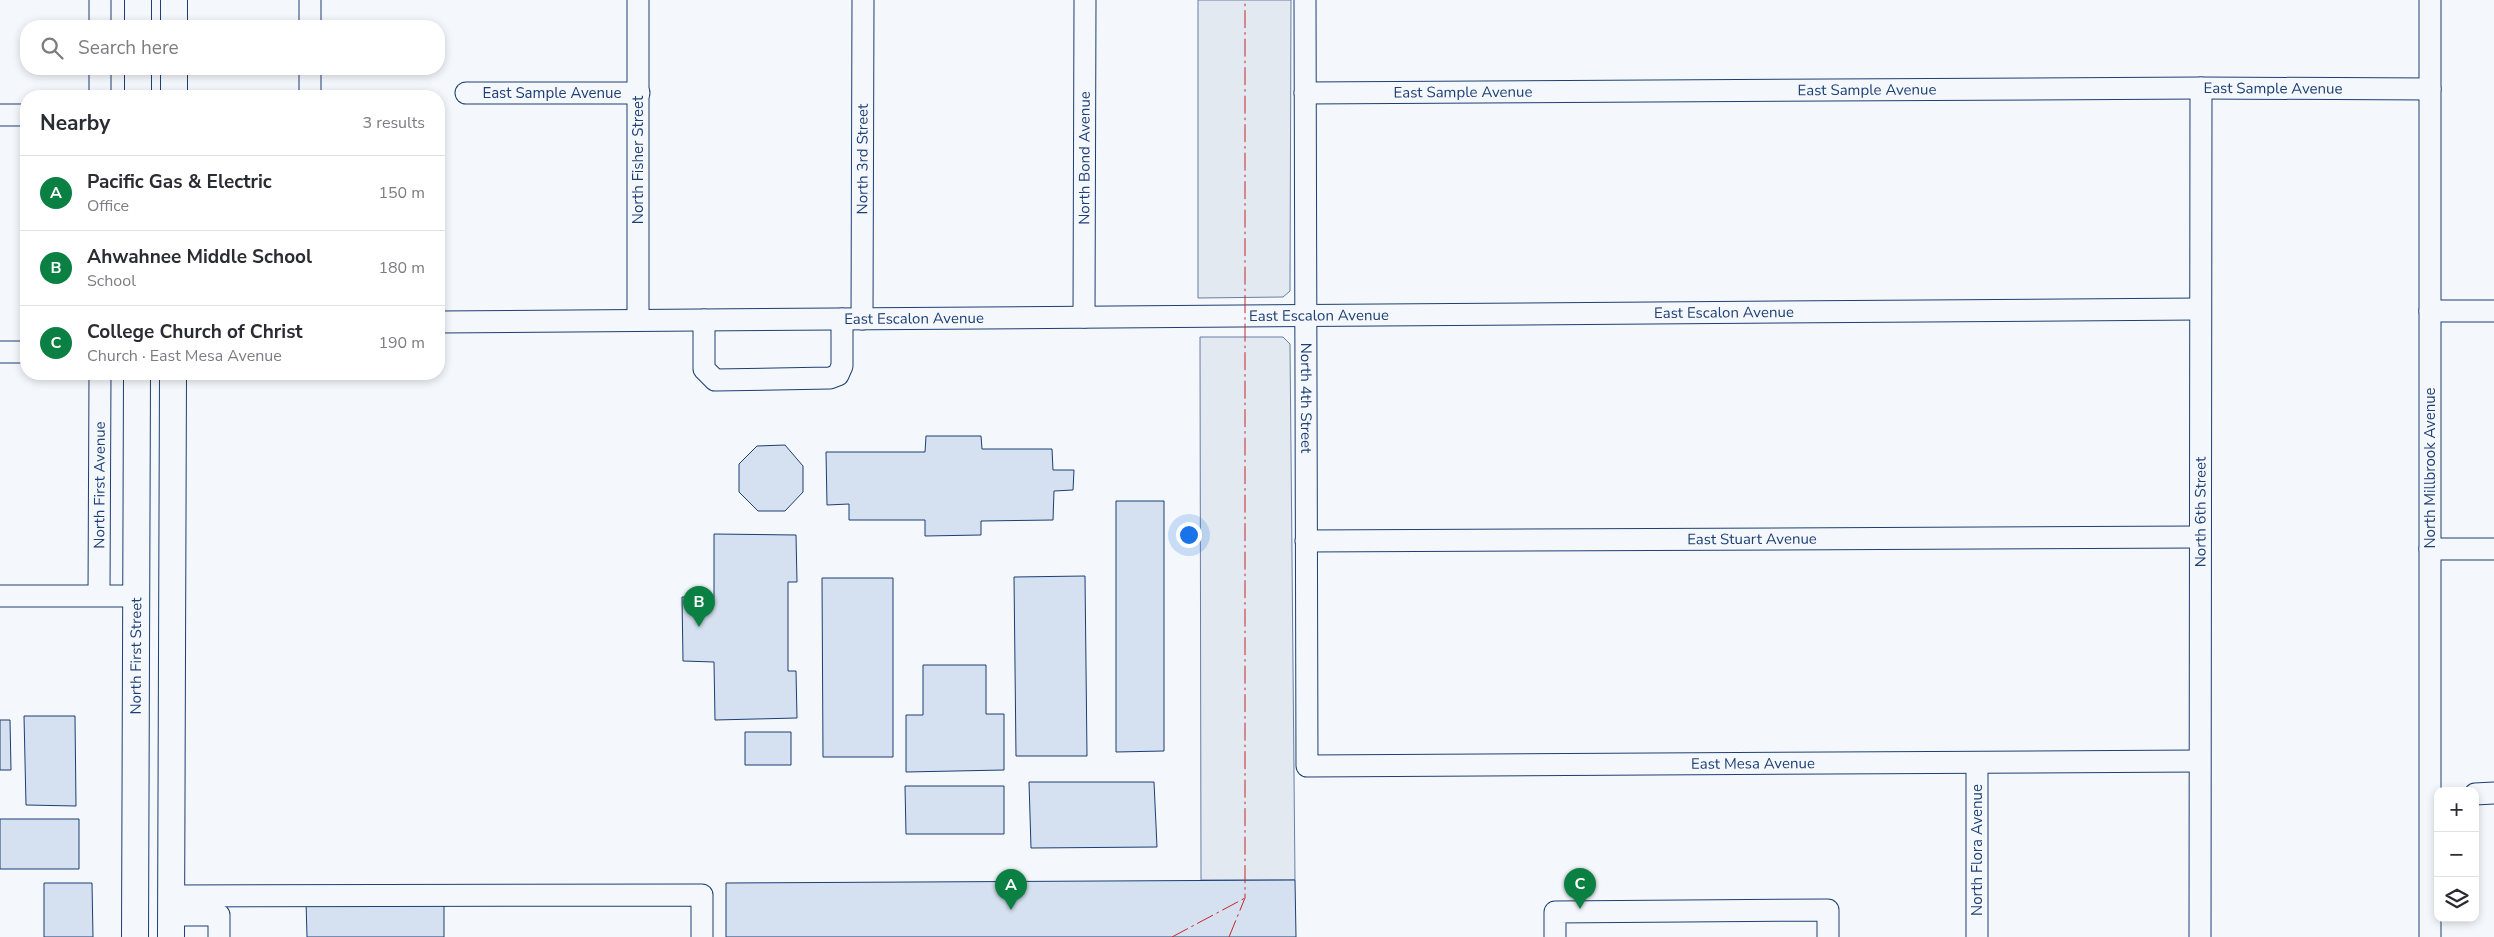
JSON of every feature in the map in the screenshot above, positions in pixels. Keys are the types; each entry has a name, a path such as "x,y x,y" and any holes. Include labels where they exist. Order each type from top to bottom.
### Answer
{"main road":[{"path":"138,0 138,20"},
{"path":"174,0 174,20"},
{"path":"138,75 138,90"},
{"path":"174,75 174,90"},
{"name":"North First Street","path":"135,937 137,380"},
{"path":"171,916 173,380"},
{"path":"135,833 152,902 152,937"}],"street":[{"path":"100,0 100,20"},
{"path":"310,0 310,20"},
{"name":"North Fisher Street","path":"638,0 638,320"},
{"name":"North 3rd Street","path":"704,320 704,369 715,380 830,378 838,375 842,366 852,319 863,0"},
{"name":"North Bond Avenue","path":"1084,317 1085,0"},
{"name":"North 4th Street","path":"1304,0 1307,766"},
{"name":"North Millbrook Avenue","path":"2430,0 2430,549 2434,794 2430,937"},
{"path":"100,75 100,90"},
{"path":"310,75 310,90"},
{"name":"East Sample Avenue","path":"1304,93 2201,88 2430,89"},
{"name":"North 6th Street","path":"2200,937 2199,309 2201,88"},
{"name":"East Sample Avenue","path":"466,93 639,93"},
{"path":"0,115 20,115"},
{"name":"East Escalon Avenue","path":"445,322 2199,309"},
{"path":"2430,311 2494,311"},
{"path":"0,352 20,352"},
{"name":"North First Avenue","path":"99,595 100,380"},
{"name":"East Stuart Avenue","path":"1306,541 2199,537"},
{"path":"2430,549 2494,549"},
{"path":"0,596 136,596"},
{"name":"East Mesa Avenue","path":"1307,766 2199,761"},
{"name":"North Flora Avenue","path":"1977,763 1977,937"},
{"path":"2479,794 2494,793"},
{"path":"171,916 702,895 702,937"},
{"path":"1555,937 1555,912 1828,910 1828,937"},
{"path":"171,916 219,915 218,937"}],"shaded area":[{"path":"1198,0 1291,0 1290,291 1283,297 1198,298"},
{"path":"1200,337 1283,337 1290,344 1295,880 1201,880"}],"building":[{"path":"926,436 981,436 982,449 1052,449 1053,470 1074,470 1073,490 1054,491 1053,520 981,521 981,535 925,536 925,520 849,520 849,504 827,505 826,452 925,452"},
{"path":"785,445 803,466 803,492 785,511 758,511 739,492 739,464 757,446"},
{"path":"1116,501 1164,501 1164,751 1116,752"},
{"path":"714,534 796,535 797,582 788,582 788,671 796,671 797,718 715,720 714,662 683,661 682,597 714,598"},
{"path":"1085,576 1087,756 1016,756 1014,577"},
{"path":"822,578 893,578 893,757 823,757"},
{"path":"923,665 986,665 986,714 1004,714 1004,770 906,772 906,715 923,715"},
{"path":"24,716 75,716 76,806 26,805"},
{"path":"0,720 10,720 11,770 0,770"},
{"path":"745,732 791,732 791,765 745,765"},
{"path":"1029,782 1154,782 1157,847 1031,848"},
{"path":"905,786 1004,786 1004,834 906,834"},
{"path":"0,819 79,819 79,869 0,869"},
{"path":"1295,880 1296,937 726,937 726,883"},
{"path":"44,883 92,883 93,937 44,937"},
{"path":"306,901 444,901 444,937 307,937"}],"power":[{"path":"1229,937 1245,898 1245,0"},
{"path":"1172,937 1245,898"}],"place":[{"name":"Ahwahnee Middle School","path":"699,627"},
{"name":"College Church of Christ","path":"1580,909"},
{"name":"Pacific Gas & Electric","path":"1011,910"}]}
